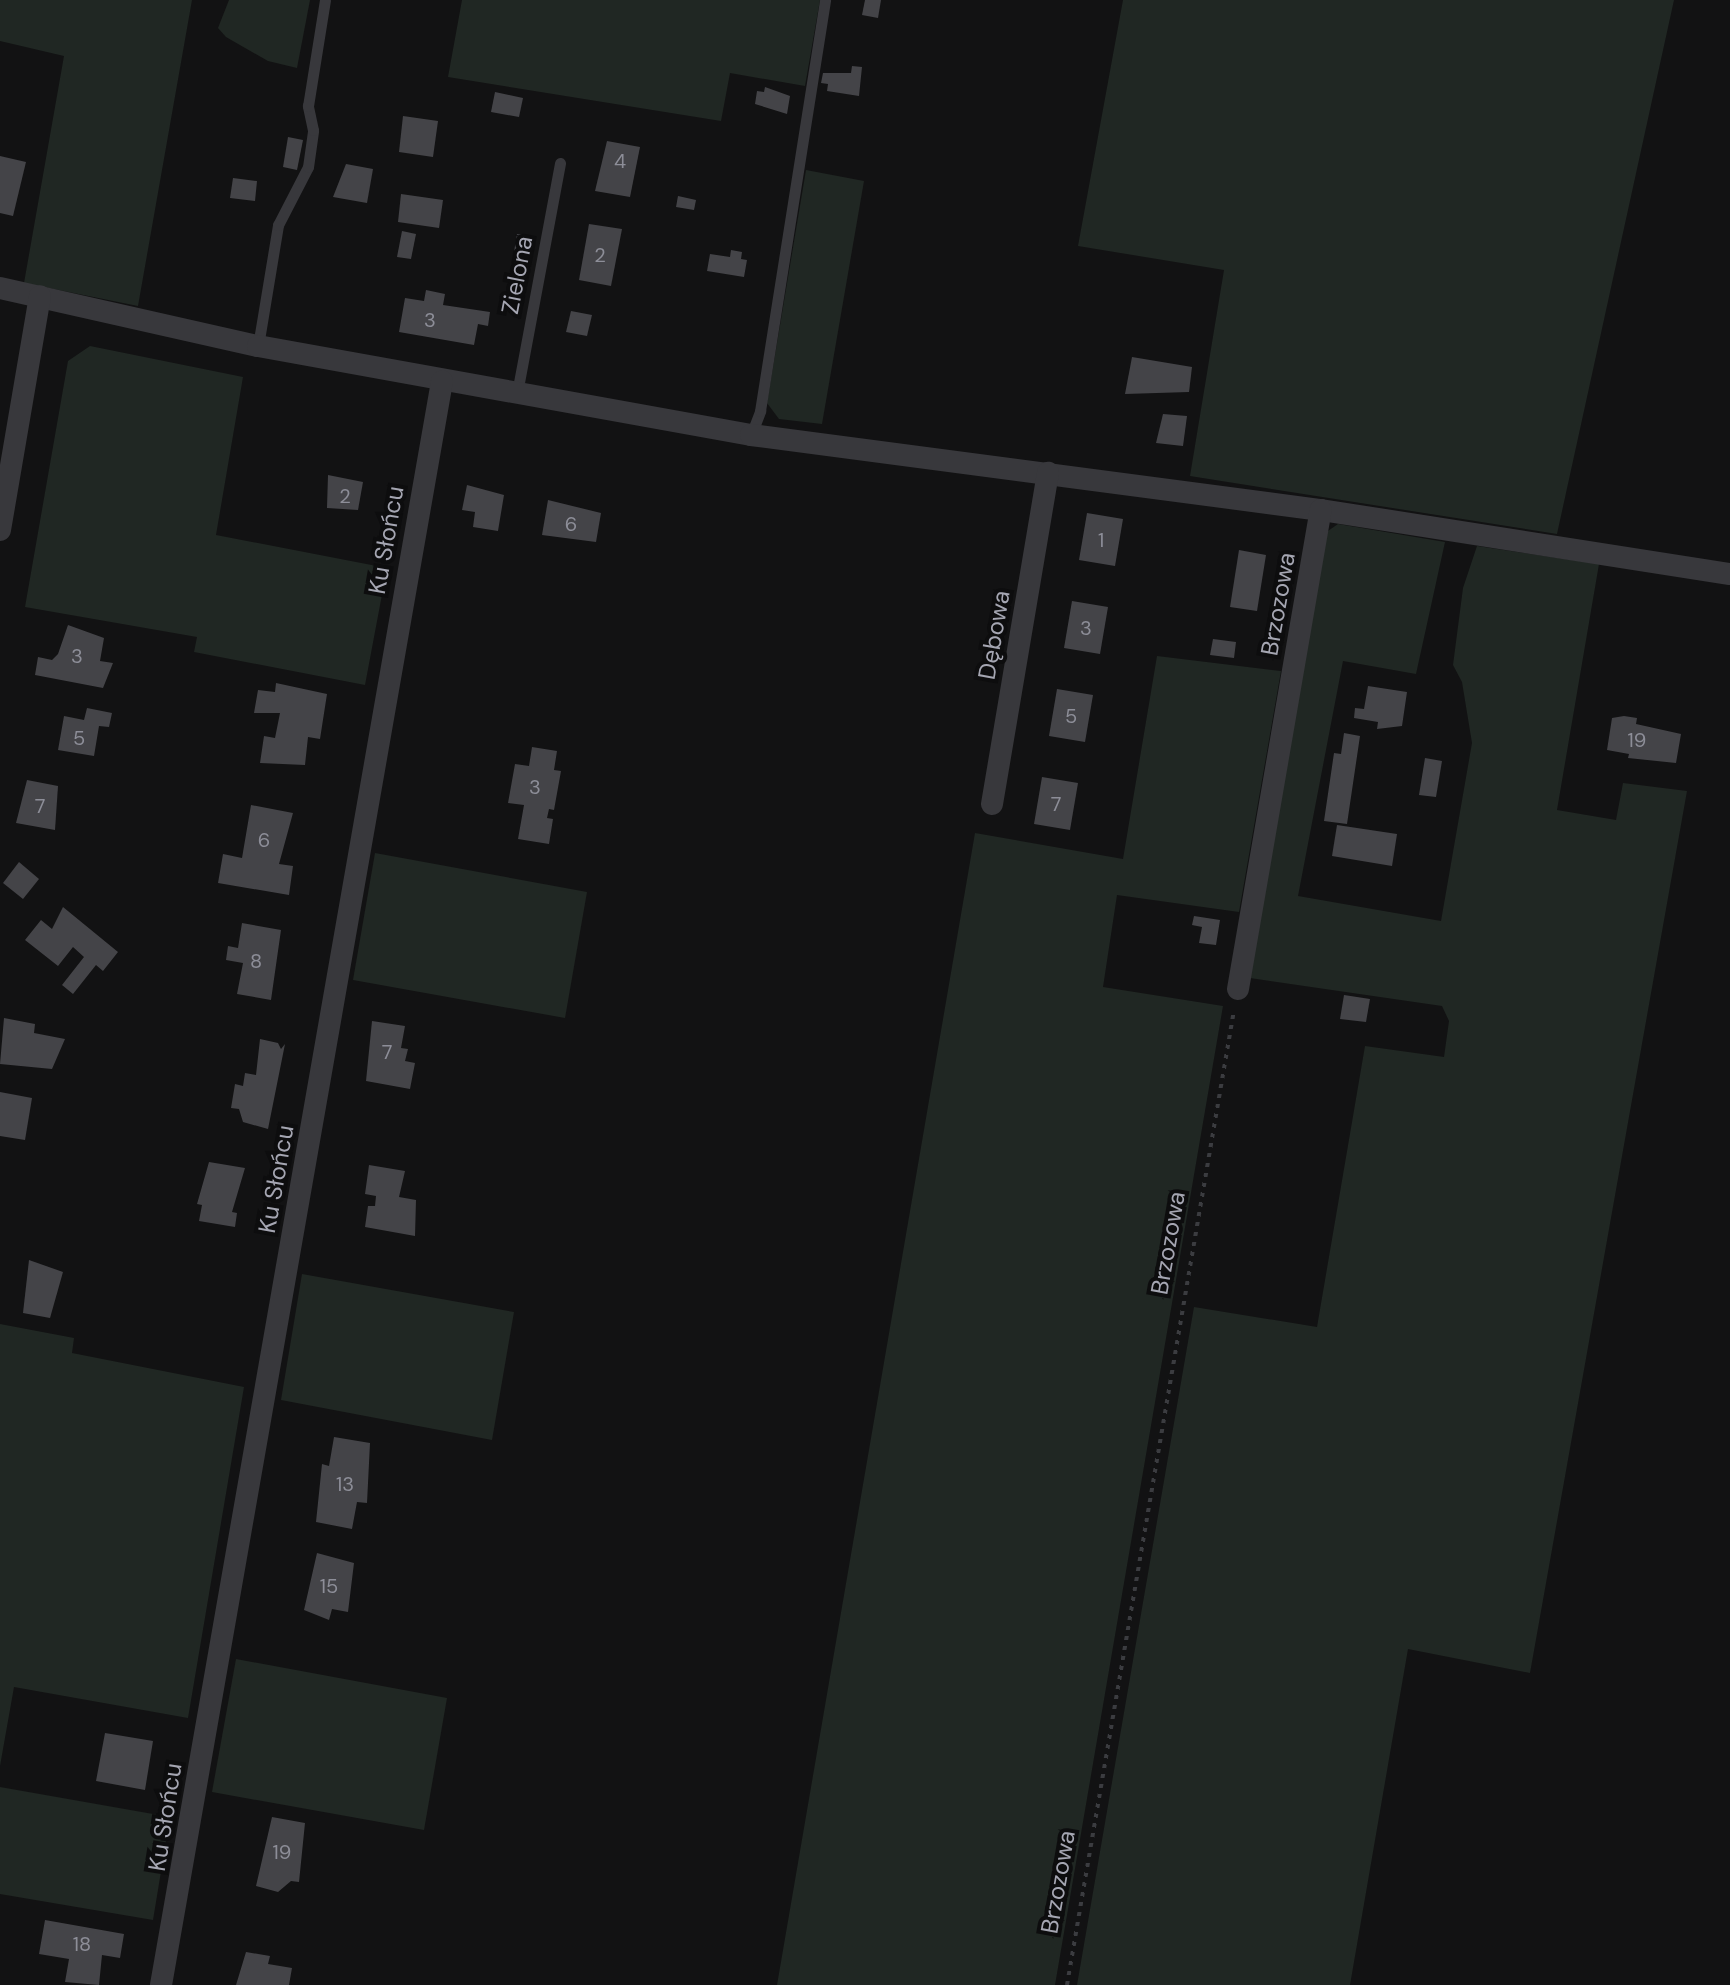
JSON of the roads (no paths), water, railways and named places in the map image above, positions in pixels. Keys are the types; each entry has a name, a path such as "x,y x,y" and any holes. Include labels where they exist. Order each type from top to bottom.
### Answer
{"street":[{"path":"0,288 258,346 751,435 1321,510 1730,574"},
{"path":"0,530 40,296"},
{"name":"Ku Słońcu","path":"161,1985 442,381"},
{"name":"Dębowa","path":"992,804 1048,473"},
{"name":"Brzozowa","path":"1238,989 1321,510"}],"lane":[{"path":"258,346 278,225 308,167 313,130 308,106 325,0"},
{"path":"751,435 760,411 825,0"},
{"name":"Zielona","path":"517,394 560,163"}]}
